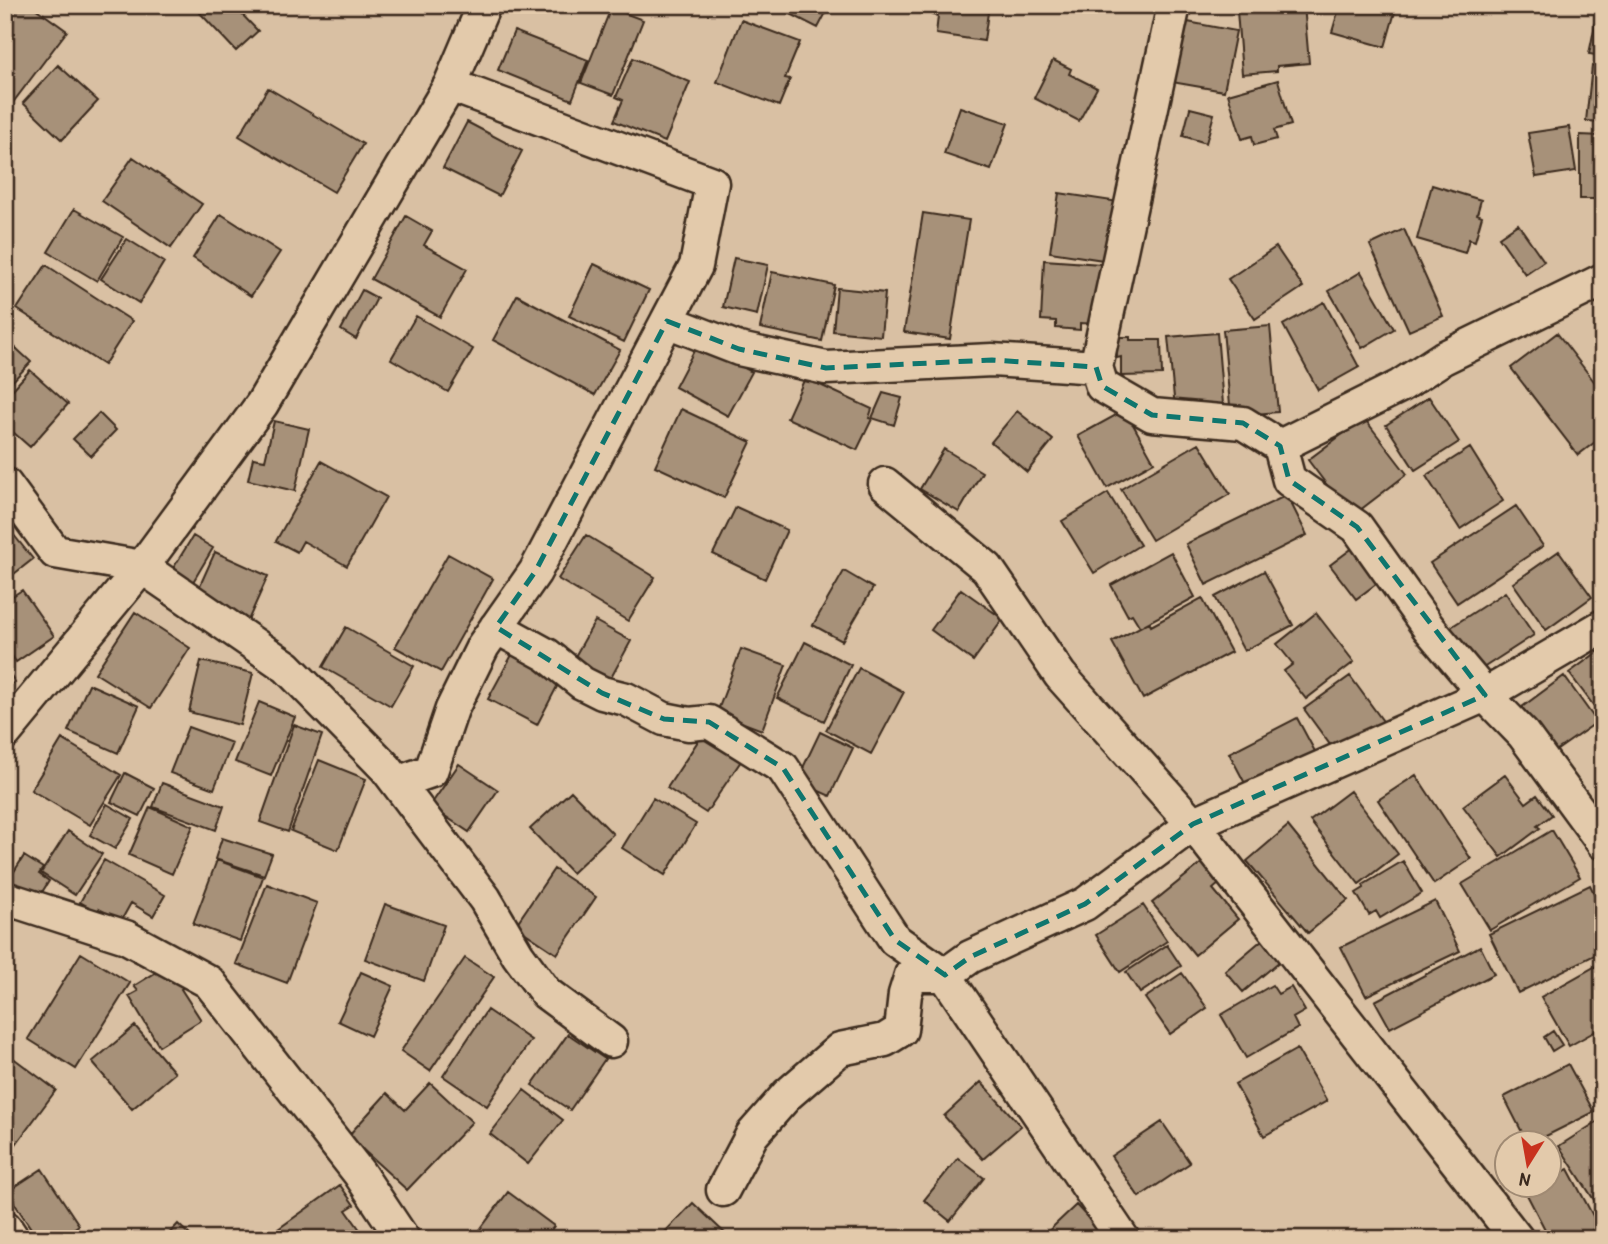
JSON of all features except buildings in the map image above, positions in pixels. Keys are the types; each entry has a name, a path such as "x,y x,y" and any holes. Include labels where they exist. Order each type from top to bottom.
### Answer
{"street":[{"path":"5,733 142,567 262,404 450,85 484,5"},
{"path":"1174,5 1096,367 1102,386 1152,415 1243,424 1280,446 1289,480 1357,527 1428,627 1485,695 1523,734 1603,843"},
{"path":"399,785 431,771 452,709 482,646 535,572 696,266 712,183 450,85"},
{"path":"1280,446 1400,386 1443,358 1603,280"},
{"path":"667,321 739,349 826,368 992,360 1096,367"},
{"path":"5,484 55,552 142,567 288,667 386,768 485,899 546,993 611,1041"},
{"path":"884,485 987,568 1059,675 1193,824 1517,1239"},
{"path":"723,1189 752,1135 788,1094 839,1049 885,1040 901,1030 905,994 911,975 945,975 970,957 1085,904 1193,824 1485,695 1603,626"},
{"path":"496,627 547,655 565,671 602,693 626,699 664,719 689,724 709,722 783,768 895,940 945,975 1123,1239"},
{"path":"5,898 126,937 209,982 359,1173 403,1239"},
{"path":"5,1227 13,1239"}],"highlighted area":[{"path":"667,321 739,349 826,368 992,360 1096,367 1102,386 1152,415 1243,423 1280,446 1289,480 1357,527 1485,695 1193,824 1085,904 970,957 945,975 895,940 783,768 709,722 664,719 602,693 496,627 535,572"}]}
